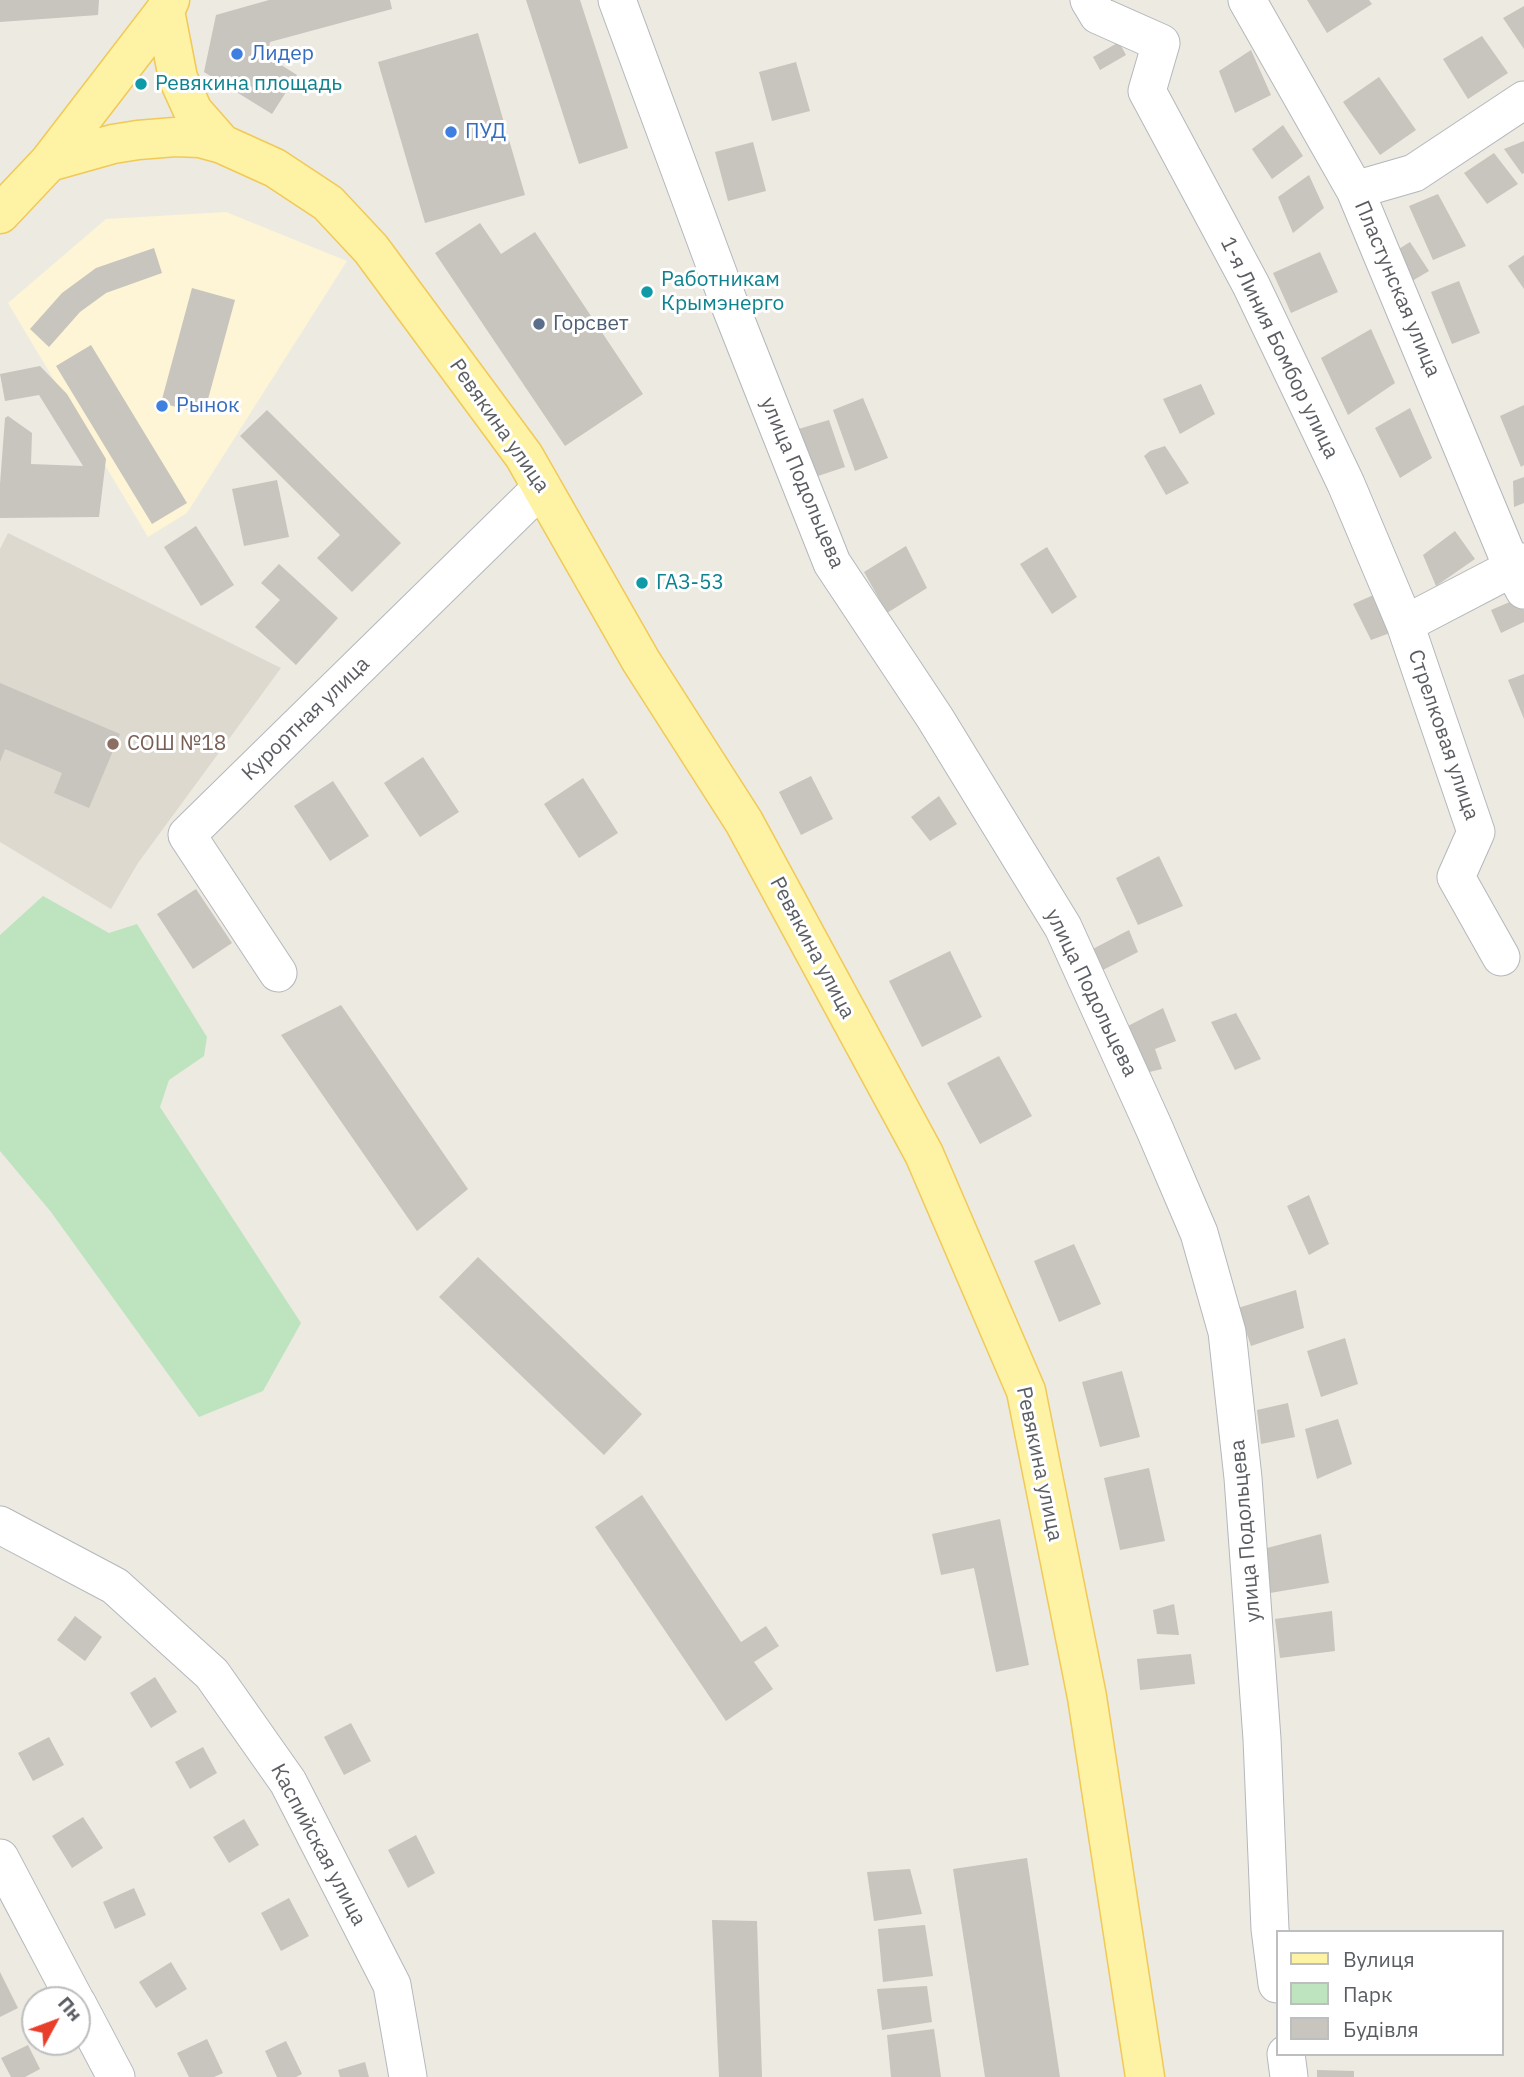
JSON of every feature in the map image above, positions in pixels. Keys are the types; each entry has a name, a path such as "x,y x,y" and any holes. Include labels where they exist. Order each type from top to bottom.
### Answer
{"main road":[{"path":"168,6 178,78 193,111 222,144"},
{"path":"0,214 49,162 168,6"},
{"name":"Ревякина улица","path":"49,162 113,144 138,140 200,138 222,144 275,168 328,203 371,249 524,456 641,661 744,822 924,1154 1027,1391 1087,1698 1145,2077"}],"street":[{"name":"улица Подольцева","path":"617,0 729,303 831,563 935,718 1063,927 1199,1233 1227,1332 1243,1478 1262,1739 1270,1929 1276,1976"},
{"name":"1-я Линия Бомбор улица","path":"1089,0 1098,15 1161,43 1147,91 1251,285 1346,484 1405,624"},
{"name":"Пластунская улица","path":"1247,0 1355,190 1520,573"},
{"path":"1355,190 1414,173 1524,100"},
{"name":"Курортная улица","path":"278,973 187,835 542,487"},
{"path":"1405,624 1520,573"},
{"name":"Стрелковая улица","path":"1405,624 1476,832 1457,877 1501,957"},
{"name":"Каспийская улица","path":"0,1525 115,1586 212,1674 288,1782 392,1985 408,2077"},
{"path":"0,1858 68,1986"},
{"path":"91,2030 116,2077"},
{"path":"1286,2056 1289,2077"}],"shaded area":[{"name":"Рынок","path":"226,212 347,261 187,513 148,537 8,303 106,219"},
{"name":"СОШ №18","path":"8,533 281,668 138,863 111,909 0,842 0,549"}],"green space":[{"path":"43,896 109,933 137,924 207,1037 204,1056 169,1080 160,1107 301,1323 263,1391 199,1417 51,1212 0,1151 0,935"}],"building":[{"path":"0,0 99,0 98,15 0,22"},
{"path":"269,0 390,0 392,9 270,42 267,56 297,75 272,114 204,72 216,15"},
{"path":"526,0 580,0 628,148 579,164"},
{"path":"1307,0 1369,0 1372,4 1327,33"},
{"path":"1524,6 1524,49 1503,18"},
{"path":"478,33 525,195 425,223 378,62"},
{"path":"1482,36 1508,73 1468,99 1443,59"},
{"path":"1119,42 1126,55 1100,70 1093,57"},
{"path":"1251,50 1271,95 1235,113 1219,71"},
{"path":"796,62 810,111 772,121 759,72"},
{"path":"1379,77 1416,130 1380,155 1343,102"},
{"path":"1283,125 1303,156 1272,179 1252,149"},
{"path":"1524,141 1524,173 1522,174 1504,149"},
{"path":"753,142 766,191 728,201 715,152"},
{"path":"1494,153 1518,184 1487,204 1464,173"},
{"path":"1309,175 1324,208 1293,233 1278,197"},
{"path":"1438,194 1466,246 1433,260 1409,206"},
{"name":"Горсвет","path":"480,223 501,254 535,232 643,394 565,446 435,253"},
{"path":"1410,242 1429,271 1412,281 1394,252"},
{"path":"154,248 162,273 106,293 80,312 49,347 30,329 62,293 96,268"},
{"path":"1320,252 1338,292 1291,313 1273,273"},
{"path":"1524,255 1524,289 1508,266"},
{"path":"1459,281 1480,333 1452,344 1431,292"},
{"path":"192,288 235,300 204,414 161,403"},
{"path":"1371,329 1395,383 1348,415 1321,358"},
{"path":"91,345 187,503 152,524 56,366"},
{"path":"40,366 67,394 106,459 99,517 0,518 5,418 8,416 32,433 31,464 83,466 39,395 5,401 0,374"},
{"path":"1201,384 1215,414 1180,434 1163,399"},
{"path":"863,398 888,458 855,471 833,410"},
{"path":"1524,405 1524,465 1521,467 1500,416"},
{"path":"1410,408 1432,458 1400,478 1375,428"},
{"path":"267,410 401,543 352,592 317,558 340,535 240,436"},
{"path":"829,420 845,467 809,479 795,430"},
{"path":"1165,446 1189,483 1166,495 1144,456"},
{"path":"1524,477 1524,503 1514,507 1513,481"},
{"path":"277,480 289,537 244,546 232,489"},
{"path":"196,526 234,585 201,606 164,547"},
{"path":"1455,531 1475,559 1436,586 1423,555"},
{"path":"906,546 927,588 887,613 864,572"},
{"path":"1047,547 1077,597 1052,614 1020,564"},
{"path":"279,564 338,618 296,665 255,627 280,600 261,583"},
{"path":"1378,593 1398,630 1371,640 1353,604"},
{"path":"1519,598 1524,611 1524,622 1501,633 1491,610"},
{"path":"1524,674 1524,719 1508,680"},
{"name":"СОШ №18","path":"0,683 120,734 89,808 54,793 62,773 5,749 0,762"},
{"path":"423,757 459,812 420,837 384,783"},
{"path":"811,776 833,819 801,835 779,792"},
{"path":"583,778 618,833 579,858 544,804"},
{"path":"333,781 369,836 330,861 294,806"},
{"path":"939,796 957,824 930,841 911,817"},
{"path":"1159,856 1183,906 1138,925 1116,878"},
{"path":"196,889 232,943 193,969 157,914"},
{"path":"1129,930 1138,952 1099,972 1089,951"},
{"path":"950,951 982,1017 922,1047 889,981"},
{"path":"341,1005 468,1189 417,1231 281,1035"},
{"path":"1163,1008 1176,1041 1155,1049 1162,1069 1141,1074 1126,1027"},
{"path":"1236,1013 1261,1059 1235,1070 1211,1022"},
{"path":"999,1056 1032,1116 980,1144 947,1083"},
{"path":"1309,1195 1329,1244 1309,1255 1287,1206"},
{"path":"1074,1244 1101,1304 1059,1322 1034,1261"},
{"path":"478,1257 642,1414 604,1455 439,1297"},
{"path":"1296,1290 1304,1328 1251,1346 1238,1308"},
{"path":"1345,1338 1358,1384 1321,1397 1307,1351"},
{"path":"1122,1371 1140,1437 1100,1447 1082,1382"},
{"path":"1288,1403 1295,1437 1261,1444 1257,1410"},
{"path":"1338,1419 1352,1464 1317,1479 1305,1429"},
{"path":"1149,1468 1165,1541 1120,1550 1104,1478"},
{"path":"642,1495 741,1642 766,1626 779,1646 754,1662 773,1689 726,1721 595,1527"},
{"path":"1000,1519 1029,1665 996,1672 974,1568 941,1575 932,1534"},
{"path":"1321,1534 1329,1583 1270,1593 1267,1548"},
{"path":"1174,1604 1179,1635 1157,1634 1153,1610"},
{"path":"1332,1611 1335,1651 1280,1658 1275,1619"},
{"path":"75,1616 102,1637 85,1661 57,1640"},
{"path":"1191,1654 1195,1684 1140,1690 1137,1659"},
{"path":"155,1677 177,1712 151,1728 130,1693"},
{"path":"351,1723 371,1761 344,1775 324,1737"},
{"path":"49,1737 64,1765 33,1781 18,1753"},
{"path":"203,1747 217,1773 190,1789 175,1762"},
{"path":"83,1817 103,1848 72,1868 52,1836"},
{"path":"244,1819 259,1845 229,1863 213,1837"},
{"path":"416,1835 435,1873 408,1888 388,1850"},
{"path":"1027,1858 1060,2077 985,2077 953,1869"},
{"path":"910,1869 922,1914 874,1921 867,1872"},
{"path":"134,1888 146,1915 115,1929 103,1902"},
{"path":"289,1898 309,1936 281,1951 261,1913"},
{"path":"712,1920 757,1921 762,2077 719,2077"},
{"path":"925,1925 933,1976 883,1982 878,1929"},
{"path":"171,1962 187,1989 156,2008 139,1982"},
{"path":"0,1972 18,2008 0,2017"},
{"path":"927,1986 932,2022 882,2030 877,1989"},
{"path":"934,2029 941,2077 891,2077 887,2035"},
{"path":"207,2039 223,2073 214,2077 189,2077 177,2053"},
{"path":"286,2041 302,2074 296,2077 277,2077 265,2051"},
{"path":"21,2048 21,2056 34,2056 40,2069 25,2077 11,2077 1,2058"},
{"path":"365,2062 369,2077 340,2077 338,2070"},
{"path":"1317,2070 1354,2071 1354,2077 1317,2077"}],"place":[{"name":"Лидер","path":"237,54"},
{"name":"Ревякина площадь","path":"141,84"},
{"name":"ПУД","path":"451,132"},
{"name":"Работникам Крымэнерго","path":"647,292"},
{"name":"Горсвет","path":"539,324"},
{"name":"Рынок","path":"162,406"},
{"name":"ГАЗ-53","path":"642,583"},
{"name":"СОШ №18","path":"113,744"}]}
